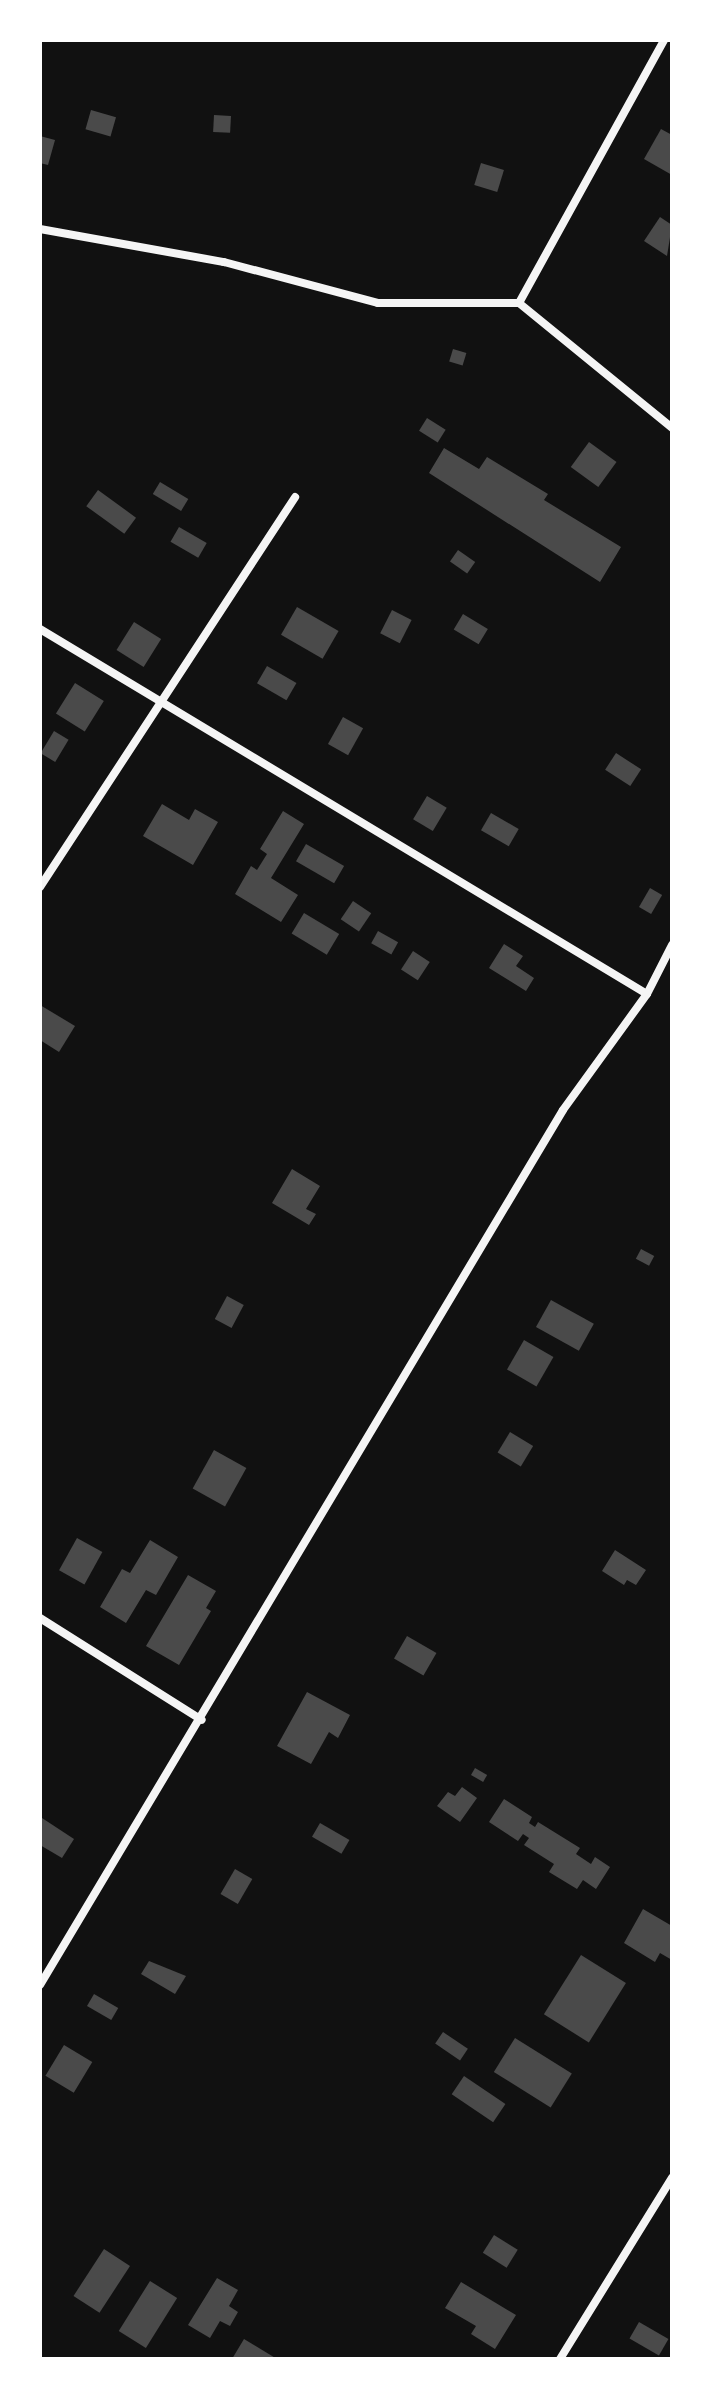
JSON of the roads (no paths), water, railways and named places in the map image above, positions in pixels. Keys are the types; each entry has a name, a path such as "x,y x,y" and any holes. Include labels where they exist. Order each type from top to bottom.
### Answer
{"street":[{"path":"519,303 664,40"},
{"path":"40,229 224,262 378,303 519,303 672,428"},
{"path":"40,887 159,700 295,497"},
{"path":"40,629 647,994"},
{"path":"40,1985 202,1720 563,1110 647,994 672,945"},
{"path":"40,1618 202,1720"},
{"path":"560,2359 672,2178"}]}
